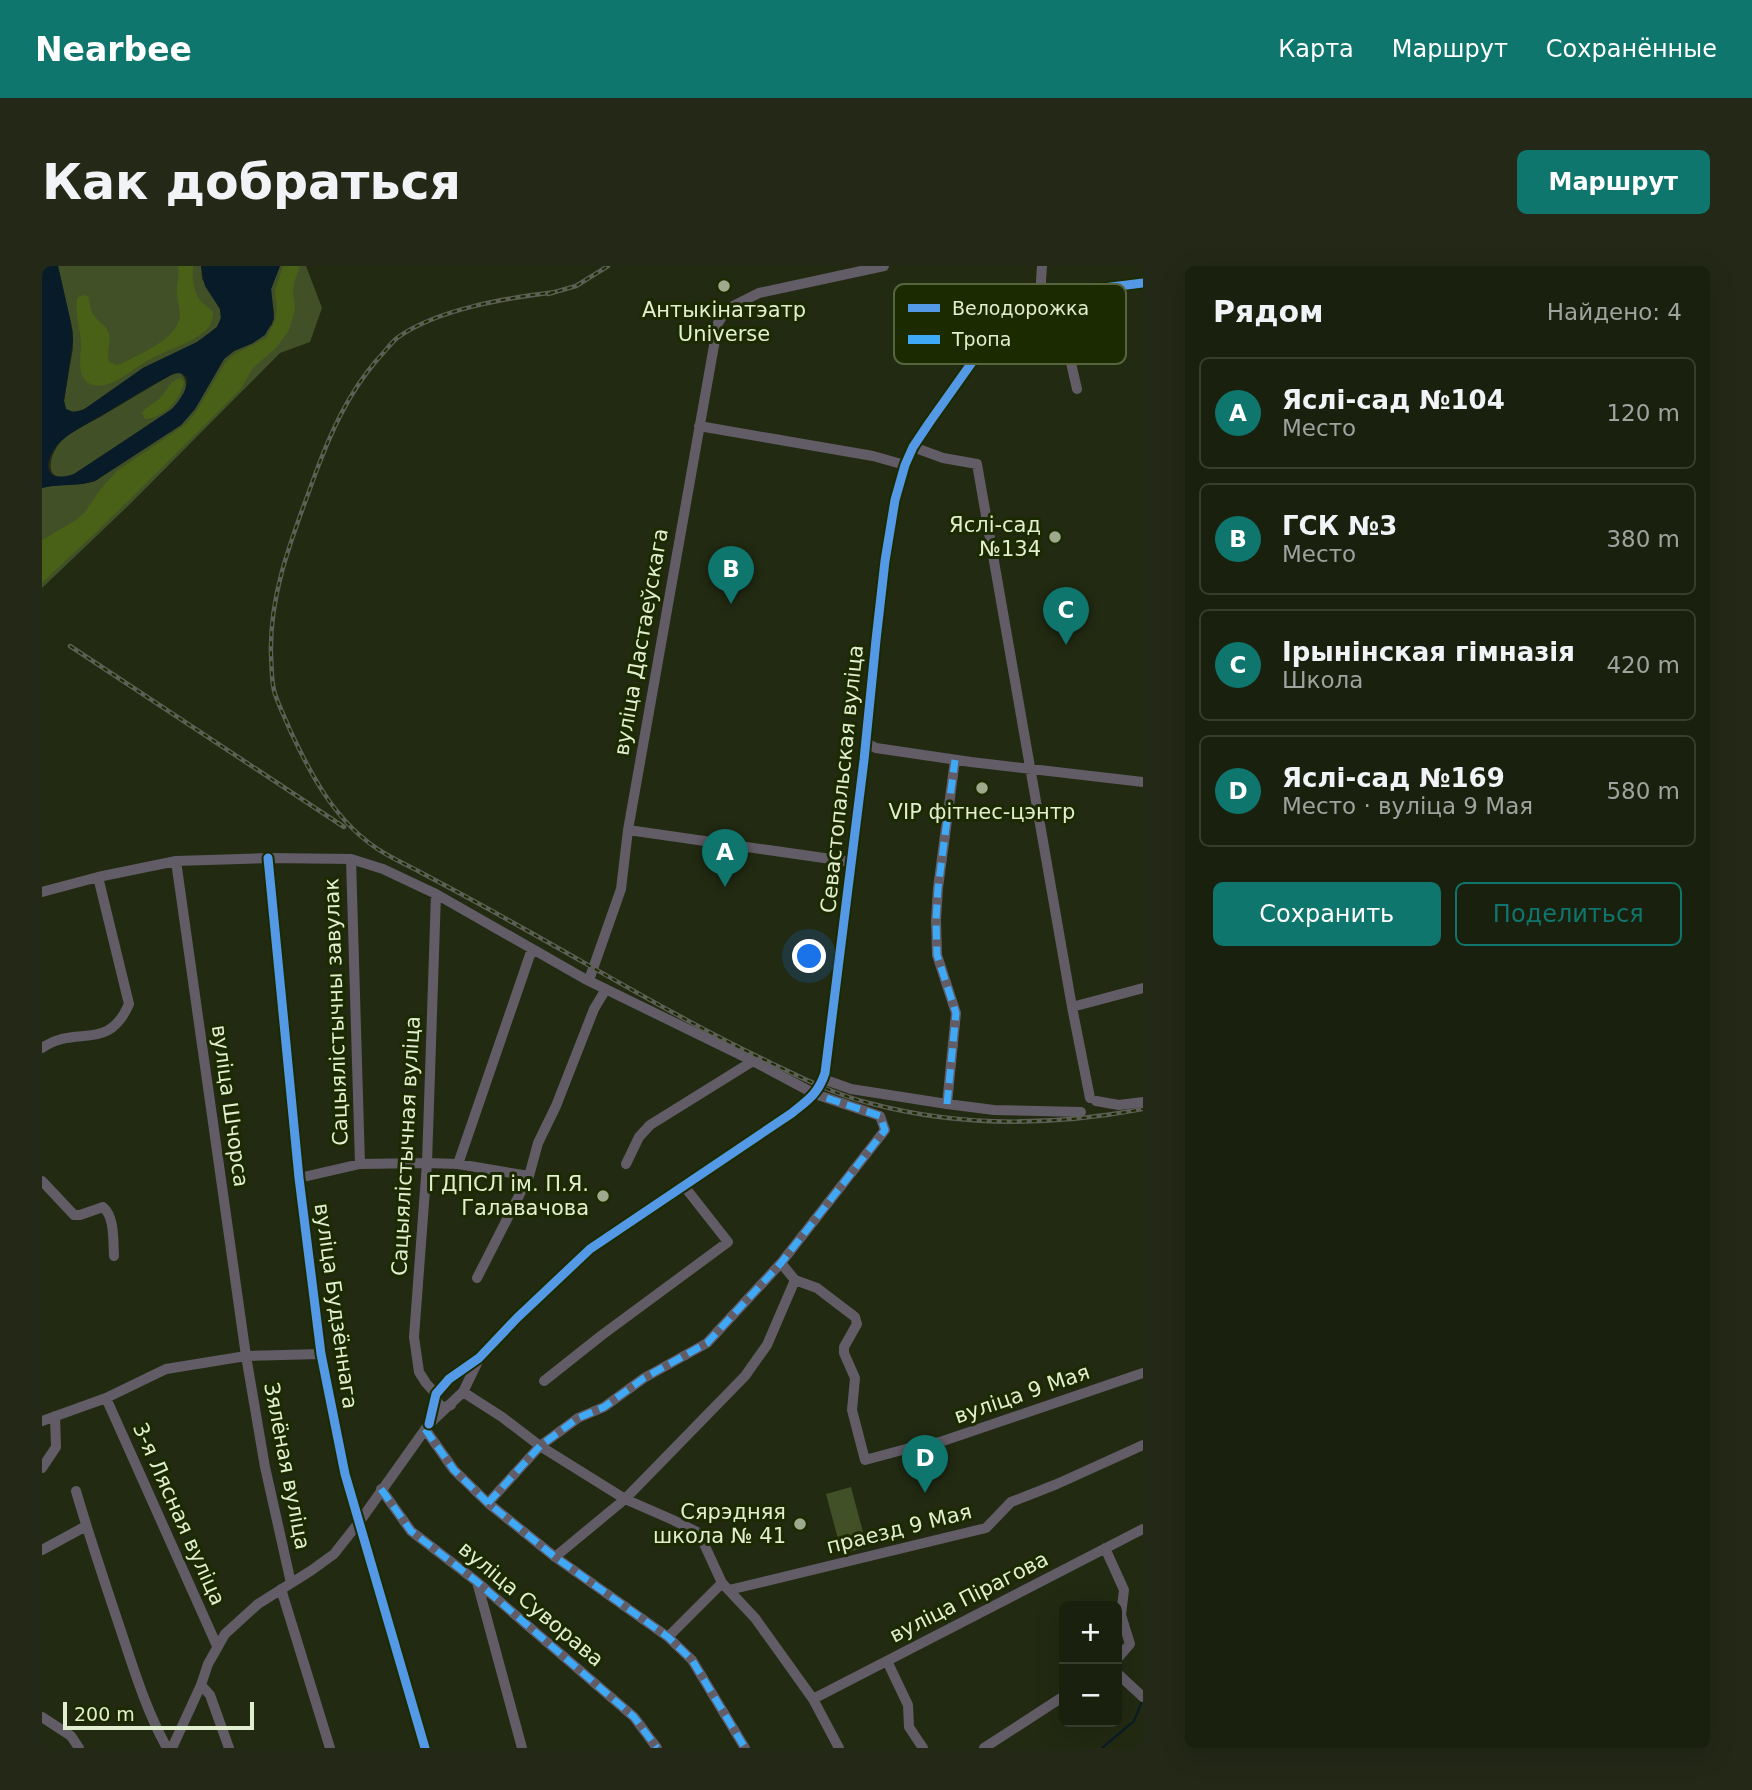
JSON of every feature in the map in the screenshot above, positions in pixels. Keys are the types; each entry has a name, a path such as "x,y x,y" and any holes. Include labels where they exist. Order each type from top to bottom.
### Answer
{"street":[{"name":"вуліца Дастаеўскага","path":"587,980 621,889 628,831 718,323 727,309 759,293 884,266"},
{"path":"1041,284 1042,266"},
{"name":"Севастопальская вуліца","path":"427,1427 436,1394 449,1379 479,1358 590,1249 792,1114 815,1094 823,1079 852,862 885,561 895,500 913,447 971,364"},
{"path":"1071,364 1077,389"},
{"path":"699,426 873,456 905,465"},
{"path":"913,447 943,458 977,464 1072,1007 1093,1099 1119,1105 1143,1102"},
{"path":"866,743 876,748 956,760 1143,782"},
{"path":"947,1104 956,1013 937,955 936,920 956,760"},
{"path":"628,831 852,862"},
{"name":"вуліца Будзённага","path":"268,858 299,1178 321,1354 345,1474 425,1748"},
{"path":"42,892 176,860 351,859 383,869 436,894 587,980 815,1094 880,1115 885,1130 781,1263 707,1343 644,1378 604,1407 578,1418 540,1446 488,1503"},
{"name":"Сацыялістычны завулак","path":"351,859 360,1164"},
{"name":"вуліца Шчорса","path":"176,860 246,1356"},
{"path":"42,1048 52,1041 66,1037 96,1036 108,1031 123,1018 129,1004 97,877"},
{"name":"Сацыялістычная вуліца","path":"436,894 427,1163 414,1337 419,1372 436,1394"},
{"path":"458,1164 532,949"},
{"path":"1072,1007 1143,988"},
{"path":"477,1278 529,1176 537,1143 556,1106 594,1009 606,989"},
{"path":"626,1164 639,1137 650,1125 753,1061"},
{"path":"823,1079 851,1089 947,1104 994,1110 1081,1112"},
{"path":"299,1178 360,1164 427,1163 458,1164 529,1176"},
{"path":"42,1181 74,1215 103,1206 107,1210 114,1256"},
{"path":"544,1381 728,1241 684,1186"},
{"name":"вуліца 9 Мая","path":"781,1263 795,1280 817,1288 855,1317 857,1324 844,1346 844,1353 855,1378 852,1410 865,1460 940,1442 1143,1373"},
{"path":"555,1557 625,1499 745,1377 767,1345 795,1280"},
{"path":"42,1421 106,1398 166,1369 246,1356 321,1354"},
{"name":"Зялёная вуліца","path":"246,1356 286,1586 330,1748"},
{"name":"Севастопальская вуліца","path":"169,1748 225,1634 258,1604 334,1554 427,1427 464,1390 479,1358"},
{"path":"449,1379 463,1381 464,1390 540,1446 625,1499 699,1534 725,1586 755,1618 813,1699 839,1748"},
{"path":"436,1394 440,1406 451,1405"},
{"name":"3-я Лясная вуліца","path":"106,1398 217,1646"},
{"path":"42,1468 56,1447 55,1416"},
{"path":"427,1427 454,1470 488,1503 555,1557 668,1637 692,1660 745,1748"},
{"name":"праезд 9 Мая","path":"725,1586 986,1528 1011,1502 1143,1445"},
{"name":"вуліца Суворава","path":"381,1489 411,1531 476,1581 634,1717 656,1748"},
{"path":"76,1491 155,1727 169,1748"},
{"path":"42,1550 86,1526"},
{"name":"вуліца Пірагова","path":"813,1699 1105,1548 1142,1532"},
{"path":"1105,1548 1124,1590 1122,1607"},
{"path":"476,1581 522,1748"},
{"path":"668,1637 725,1586"},
{"path":"1122,1618 1130,1644 1122,1653"},
{"path":"887,1661 908,1705 909,1727 923,1748"},
{"path":"1122,1678 1143,1697"},
{"path":"201,1685 210,1695 229,1748"},
{"path":"984,1748 1059,1699"},
{"path":"42,1717 71,1736 79,1748"}],"green space":[{"path":"58,266 201,266 202,279 220,309 221,318 217,327 203,339 143,368 88,407 69,411 64,401 73,332"},
{"path":"178,266 193,266 196,292 200,300 213,312 209,327 192,340 154,357 111,383 95,385 86,381 80,366 81,338 76,308 78,297 88,296 91,310 108,331 109,362 121,364 165,339 178,324"},
{"path":"280,266 306,266 322,308 310,342 280,353 42,588 42,488 95,481 181,425 195,409 224,359 234,351 253,343 272,325 274,313 271,289"},
{"path":"283,266 300,266 293,291 295,309 289,330 277,347 253,368 241,389 42,583 42,540 84,513 117,471 186,424 225,363 235,354 266,338 275,321 275,291"},
{"path":"178,373 185,379 185,390 179,401 166,414 74,474 64,477 56,476 52,472 55,451 67,436"},
{"path":"180,378 184,381 176,400 165,411 145,419 142,413 160,398 173,381"},
{"path":"851,1487 867,1547 842,1554 826,1494"}],"water":[{"path":"42,266 58,266 71,323 73,340 64,401 66,409 73,412 83,410 143,368 197,342 217,327 221,318 220,309 205,286 201,266 280,266 271,289 274,319 265,335 224,359 195,409 181,425 95,481 42,488","holes":["175,373 186,377 186,388 172,409 74,474 57,476 49,470 48,464 53,451 69,435"]}],"waterway":[{"path":"1102,1748 1134,1721 1142,1701"}],"railway":[{"path":"548,294 576,286 608,266"},
{"path":"555,292 452,312 432,319 397,338 357,387 328,442 285,561 274,607 271,655 273,685 280,707 306,762 334,808 358,834 389,856 734,1045 843,1095 903,1111 971,1120 1075,1119 1143,1109"},
{"path":"70,646 344,827"}],"marked path":[{"path":"947,1104 956,1013 937,955 936,920 955,760"},
{"path":"488,1503 540,1446 578,1418 604,1407 644,1378 707,1343 781,1263 885,1130 880,1116 815,1094"},
{"path":"425,1429 454,1470 488,1503 555,1557 668,1637 692,1660 745,1748"},
{"path":"381,1489 411,1531 476,1581 634,1717 657,1748"}],"cycle path":[{"path":"1126,285 1143,283"},
{"path":"429,1424 436,1394 449,1379 479,1358 590,1249 792,1113 812,1096 819,1086 825,1073 864,760 885,561 895,500 913,447 971,364"},
{"path":"268,858 299,1178 321,1354 345,1474 425,1748"}],"place":[{"name":"Антыкінатэатр Universe","path":"724,286"},
{"name":"Яслі-сад №134","path":"1055,537"},
{"name":"ГСК №3","path":"731,604"},
{"name":"Ірынінская гімназія","path":"1066,645"},
{"name":"VIP фітнес-цэнтр","path":"982,788"},
{"name":"Яслі-сад №104","path":"725,887"},
{"name":"ГДПСЛ ім. П.Я. Галавачова","path":"603,1196"},
{"name":"Яслі-сад №169","path":"925,1493"},
{"name":"Сярэдняя школа № 41","path":"800,1524"}]}
